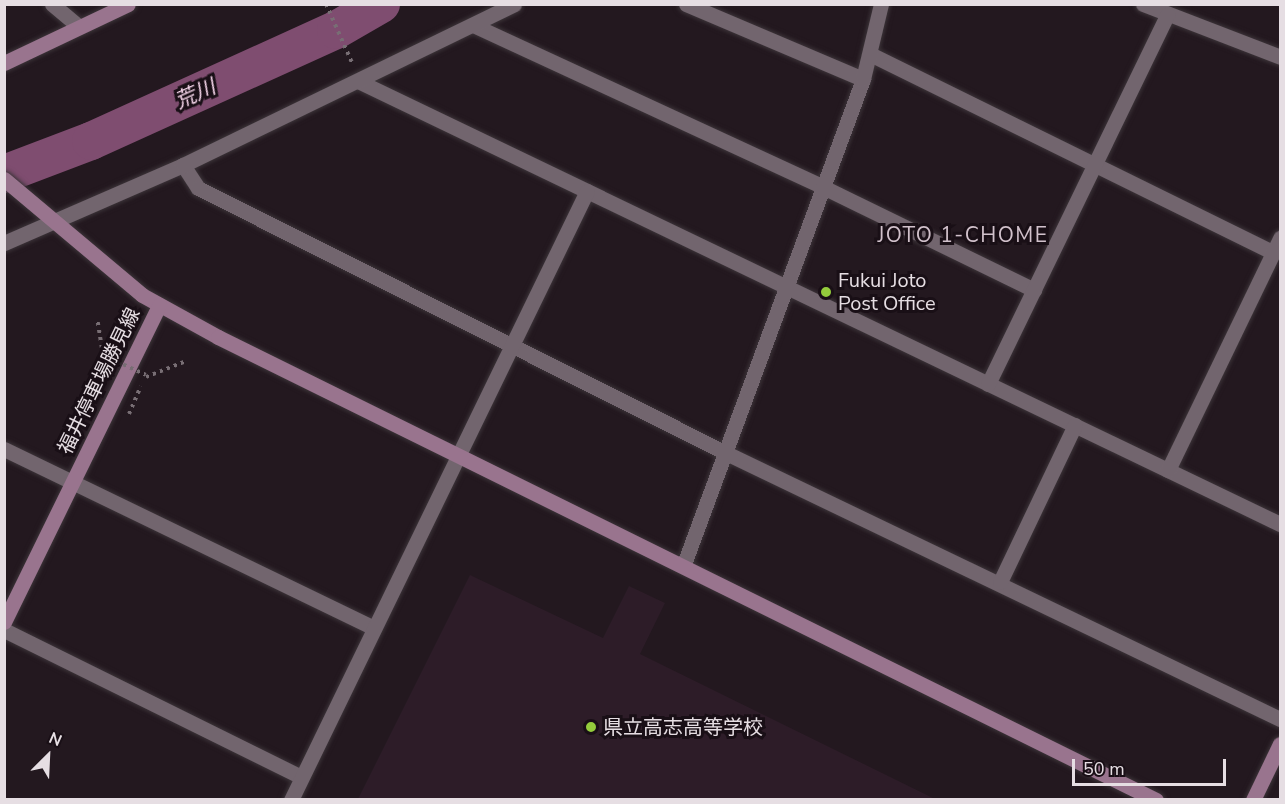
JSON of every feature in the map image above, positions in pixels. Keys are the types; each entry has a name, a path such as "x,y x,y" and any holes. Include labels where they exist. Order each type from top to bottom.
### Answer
{"street":[{"path":"52,4 79,27"},
{"path":"4,63 129,4"},
{"path":"4,243 50,218 183,165 513,4"},
{"path":"686,4 862,79"},
{"path":"684,564 862,79 881,4"},
{"path":"1143,4 1281,57"},
{"path":"988,384 1168,14"},
{"path":"473,25 823,187 1034,290"},
{"path":"870,54 1274,252"},
{"path":"358,78 586,191 1281,524"},
{"path":"183,165 198,188 513,343 726,453 1000,582 1281,719"},
{"name":"福井停車場勝見線","path":"4,179 118,277 159,305 4,622"},
{"path":"291,800 586,191"},
{"path":"1168,470 1281,238"},
{"path":"159,305 1156,800"},
{"path":"1000,582 1076,425"},
{"path":"4,449 374,628"},
{"path":"4,630 302,777"},
{"path":"1253,800 1281,744"}],"path":[{"path":"326,4 358,78"},
{"path":"87,393 103,355 97,319"},
{"path":"103,355 146,375 186,361"},
{"path":"129,414 146,375"}],"shaded area":[{"name":"県立高志高等学校","path":"470,575 603,638 629,586 665,603 640,654 935,799 358,799"}],"waterway":[{"name":"荒川","path":"4,174 91,141 336,30 381,4"}],"place":[{"name":"Fukui Joto Post Office","path":"826,292"},
{"name":"県立高志高等学校","path":"591,727"}],"district":[{"name":"JOTO 1-CHOME","path":"963,235"}]}
